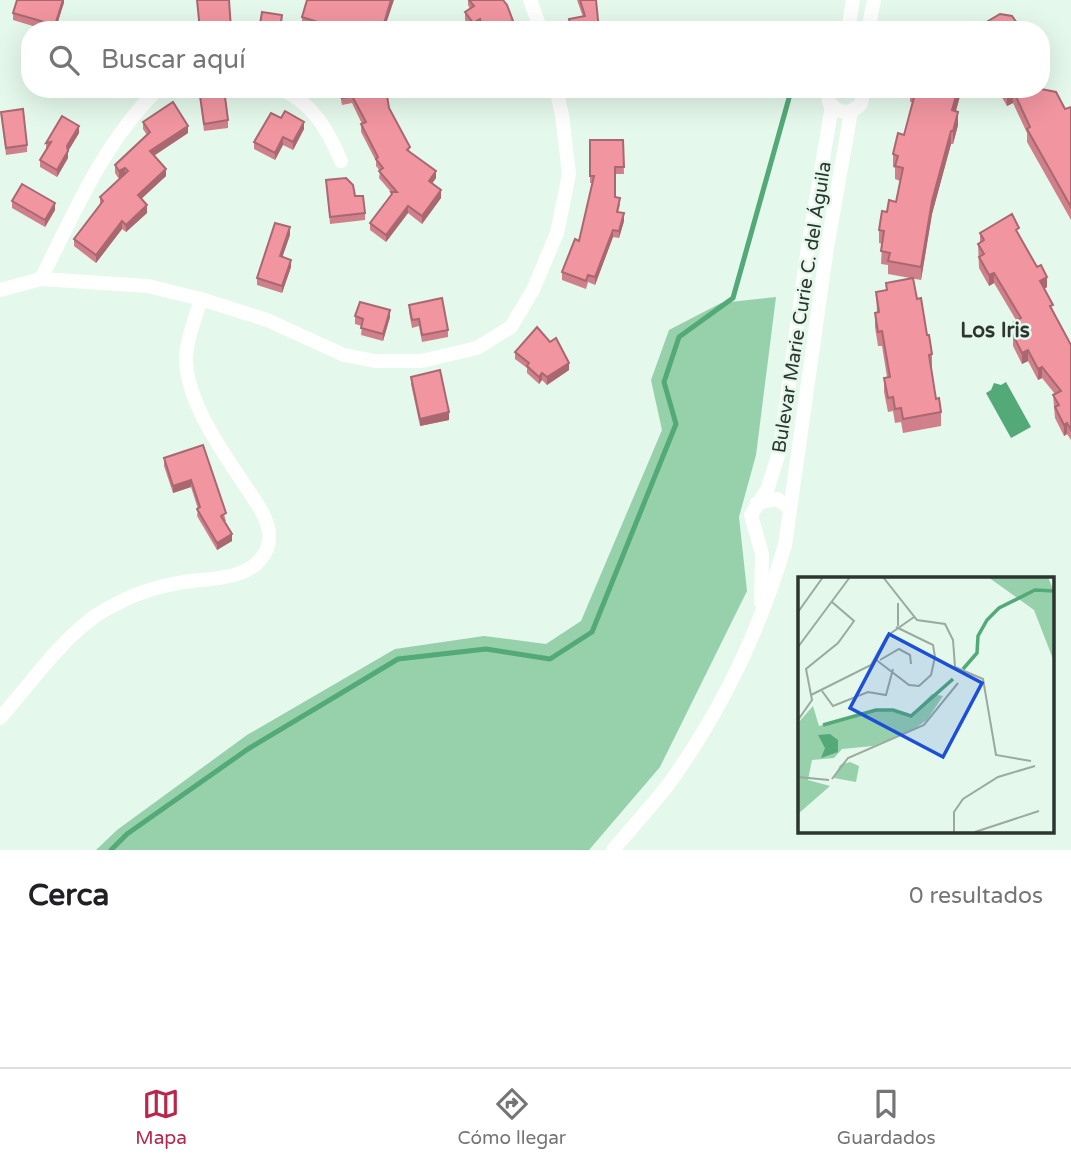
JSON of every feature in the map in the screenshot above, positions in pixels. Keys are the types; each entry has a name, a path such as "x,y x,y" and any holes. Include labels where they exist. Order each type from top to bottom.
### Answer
{"street":[{"path":"530,0 538,21"},
{"path":"850,21 853,0"},
{"path":"870,21 874,0"},
{"path":"41,279 101,160 133,113 149,98"},
{"path":"294,98 310,109 329,131 341,161"},
{"path":"0,290 41,279 148,286 267,320 344,355 375,361 421,361 477,348 511,327 533,290 557,233 569,174 558,98"},
{"path":"828,98 838,111 851,112"},
{"name":"Bulevar Marie Curie C. del Águila","path":"612,850 667,786 696,744 738,667 777,574 790,517 827,248 851,112 861,104 862,98"},
{"name":"Bulevar Marie Curie C. del Águila","path":"761,610 762,554 751,515 768,488 780,449 808,247 832,106"},
{"path":"0,718 90,619 125,599 175,583 245,572 260,561 268,546 270,529 263,513 199,407 188,377 186,354 201,299"},
{"path":"754,525 761,532 772,535 779,533 790,517 788,507 777,499 757,503"}],"shaded area":[{"path":"776,297 756,455 739,517 747,591 660,767 589,850 96,850 117,830 247,735 395,649 484,636 546,644 581,621 662,430 651,380 669,330 721,303"},
{"path":"1006,382 1031,427 1011,438 986,393 994,383 1001,385"}],"building":[{"path":"17,0 63,0 56,21 41,21 13,13"},
{"path":"197,0 229,0 230,21 199,21"},
{"path":"307,0 391,0 385,21 315,21 302,17"},
{"path":"469,0 503,0 513,21 472,21 465,12 474,6"},
{"path":"580,0 596,0 598,21 569,21 585,16"},
{"path":"262,12 282,15 281,21 260,21"},
{"path":"1000,14 1012,16 1016,21 988,21"},
{"path":"1050,91 1056,92 1065,109 1071,107 1071,207 1027,129 1030,127 1017,98 1050,98"},
{"path":"200,98 225,98 228,120 204,124"},
{"path":"353,98 387,98 389,108 410,147 407,150 436,171 429,181 441,190 422,216 408,206 386,235 370,223 391,192 397,192 379,171 383,168 376,159 378,157 361,124 366,122"},
{"path":"914,98 955,98 952,110 958,112 932,201 921,267 888,261 890,253 881,251 884,231 879,230 882,211 887,212 889,200 896,202 903,168 895,166 898,156 893,154 898,133 904,135"},
{"path":"173,102 188,126 150,151 166,169 138,195 147,205 126,225 122,221 96,255 74,239 103,201 100,197 128,171 125,168 119,171 115,165 150,132 143,122"},
{"path":"23,109 27,145 6,148 1,112"},
{"path":"285,111 304,122 293,142 283,137 275,153 254,142 271,113 281,118"},
{"path":"62,116 79,126 57,170 40,160 51,142 46,143"},
{"path":"590,140 623,140 624,167 615,167 615,197 620,198 617,212 624,213 619,231 613,230 595,277 588,275 586,281 562,272 575,239 579,241 594,176 590,176"},
{"path":"346,178 353,185 355,196 363,196 365,213 330,217 326,180"},
{"path":"22,184 55,203 45,220 12,201"},
{"path":"1012,214 1019,228 1016,230 1037,267 1041,265 1047,277 1040,281 1071,345 1071,430 1067,423 1064,425 1055,407 1059,405 1053,395 1061,391 1042,367 1038,369 1028,350 1022,353 1013,335 1019,332 1014,322 1021,318 994,273 989,275 979,257 984,254 978,244 984,240 980,233"},
{"path":"275,223 290,227 280,256 291,260 282,286 257,278"},
{"path":"913,278 917,299 921,298 929,335 932,354 929,355 936,399 939,398 941,412 903,419 901,408 895,409 893,397 888,398 884,378 890,377 882,331 878,332 876,292 887,290 886,283"},
{"path":"442,298 448,330 422,335 419,319 412,320 409,305"},
{"path":"360,302 390,310 383,334 361,328 363,319 355,316"},
{"path":"537,327 550,342 556,338 569,363 547,377 542,373 539,377 527,366 529,363 515,352"},
{"path":"440,370 449,412 420,419 411,377"},
{"path":"203,445 226,513 221,516 232,534 217,543 197,509 200,507 191,480 173,486 164,458"}],"waterway":[{"path":"111,850 127,834 248,749 398,659 486,649 550,659 592,632 676,424 664,382 679,337 733,298 789,98"}],"district":[{"name":"Los Iris","path":"995,330"}]}
